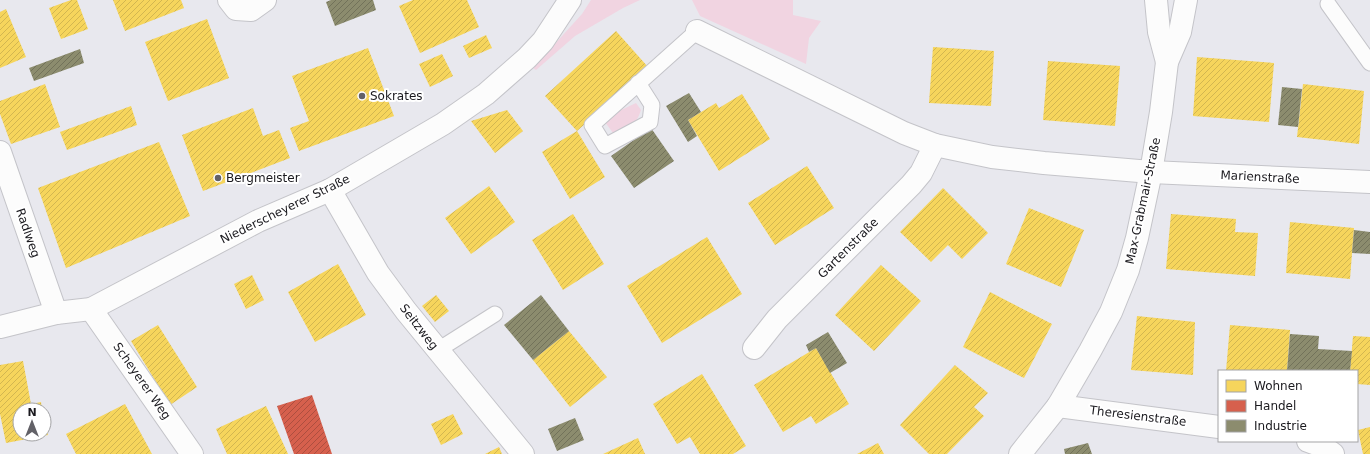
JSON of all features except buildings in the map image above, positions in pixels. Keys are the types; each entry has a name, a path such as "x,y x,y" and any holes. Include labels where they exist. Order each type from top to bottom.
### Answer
{"street":[{"path":"229,0 236,9 251,10 265,0"},
{"name":"Niederscheyerer Straße","path":"0,327 56,313 91,309 258,222 330,190 443,124 486,94 527,58 543,41 570,0"},
{"name":"Max-Grabmair-Straße","path":"1156,0 1159,32 1167,62"},
{"name":"Max-Grabmair-Straße","path":"1020,454 1058,406 1111,312 1125,277 1137,238 1150,172 1161,112 1167,62 1180,32 1186,0"},
{"path":"697,31 904,133 935,145 992,157 1044,164 1150,172"},
{"name":"Gartenstraße","path":"754,348 777,319 922,173 935,145"},
{"name":"Radlweg","path":"0,152 56,313"},
{"name":"Marienstraße","path":"1150,172 1370,182"},
{"name":"Seitzweg","path":"330,190 378,273 406,311 523,454"},
{"name":"Scheyerer Weg","path":"91,309 192,454"},
{"name":"Theresienstraße","path":"1058,406 1218,426"},
{"path":"1311,442 1322,446 1333,454"}],"lane":[{"path":"1328,4 1370,63"},
{"path":"638,83 697,31"},
{"path":"438,350 495,314"}],"shaded area":[{"path":"591,0 640,0 623,8 575,36 536,70 533,68 582,14"},
{"path":"692,0 793,0 793,15 821,21 809,38 806,64 700,16"},
{"path":"636,103 641,110 637,120 631,126 613,133 605,122 619,111"}],"place":[{"name":"Sokrates","path":"362,96"},
{"name":"Bergmeister","path":"218,178"}]}
